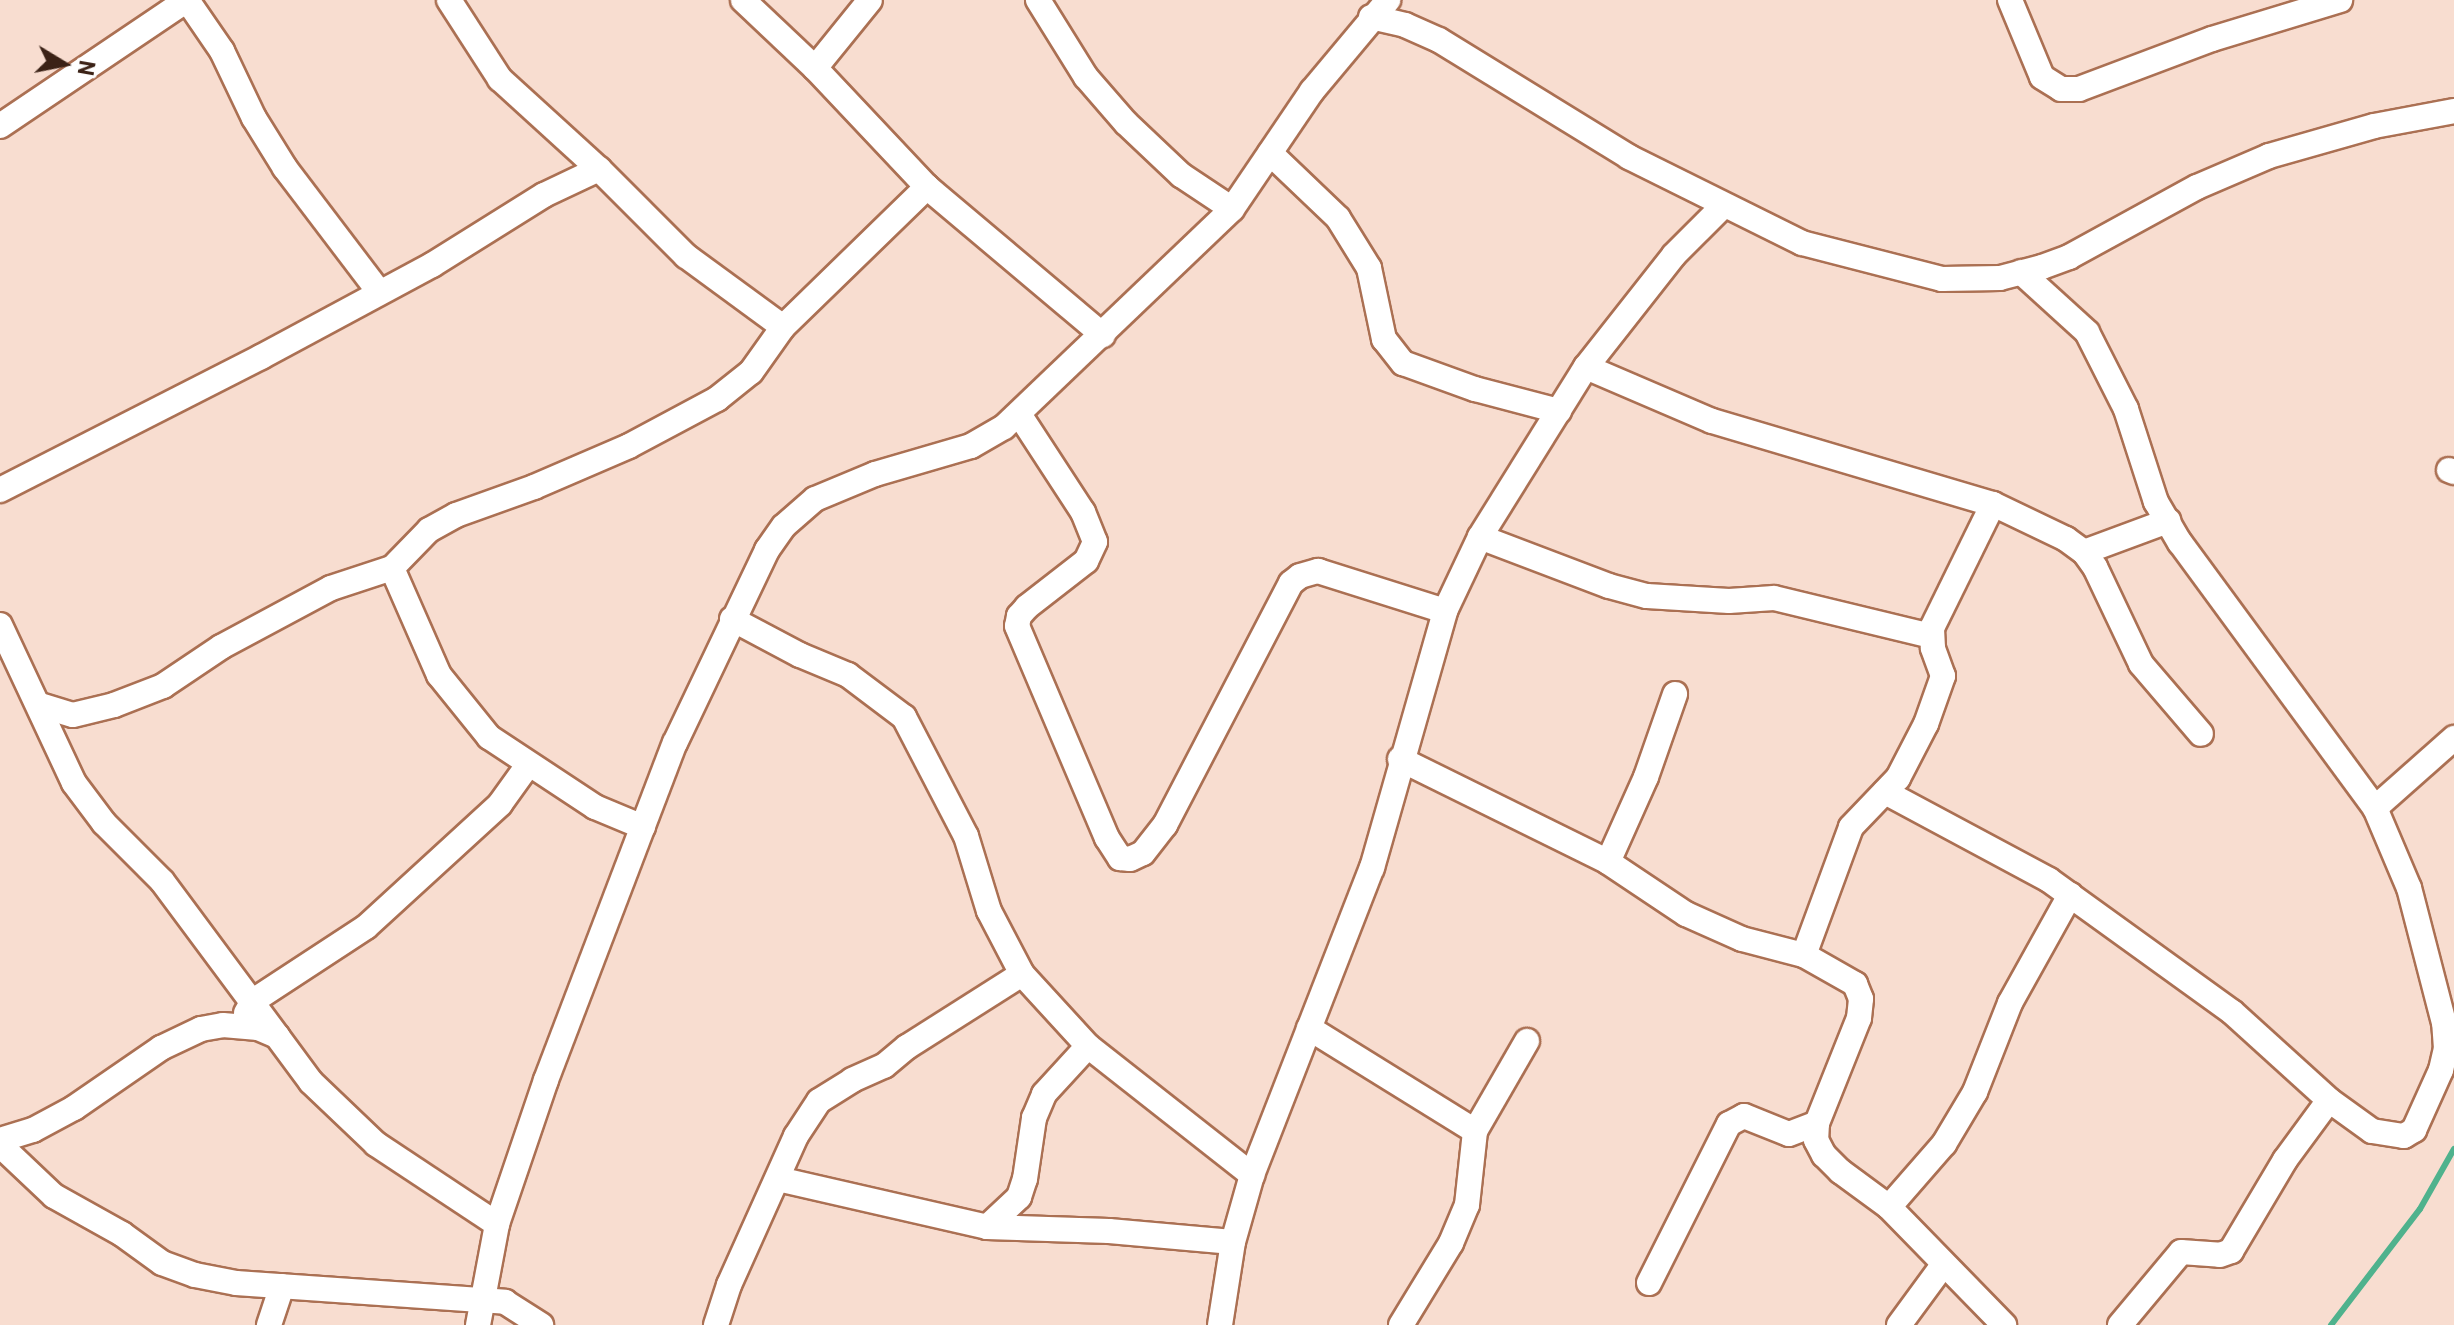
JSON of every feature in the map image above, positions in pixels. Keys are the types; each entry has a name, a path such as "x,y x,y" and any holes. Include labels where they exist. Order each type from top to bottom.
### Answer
{"street":[{"path":"3,119 187,0 222,51 254,118 285,168 379,292"},
{"path":"449,0 500,79 599,169 686,256 783,327"},
{"path":"743,0 815,68 927,187 1103,335"},
{"path":"815,68 870,0"},
{"path":"1038,0 1086,77 1126,123 1181,175 1232,209"},
{"path":"2010,0 2042,77 2061,89 2079,89 2106,80 2266,10 2340,0"},
{"path":"480,1313 497,1224 546,1080 675,743 767,550 784,526 815,499 875,474 971,446 1004,427 1019,414 1232,209 1312,91 1379,8 1405,25 1439,40 1629,157 1723,206 1802,243 1942,279 2000,278 2069,257 2197,187 2269,156 2374,126 2454,111"},
{"path":"1270,153 1338,218 1369,268 1384,339 1403,363 1475,389 1559,411"},
{"path":"0,490 261,357 432,265 544,195 599,169"},
{"path":"40,705 73,715 114,705 163,686 221,647 331,588 392,568 429,530 456,515 534,487 629,446 717,399 751,372 783,327 927,187"},
{"path":"1220,1325 1233,1242 1252,1175 1372,868 1400,759 1445,611 1480,537 1586,367 1674,255 1723,206"},
{"path":"1885,792 2049,880 2232,1012 2329,1100 2372,1131 2404,1136 2414,1130 2424,1113 2446,1049 2434,975 2409,888 2375,808 2156,502 2126,409 2087,332 2021,272"},
{"path":"1586,367 1712,421 1993,504 2044,528 2084,552 2141,664 2201,734"},
{"path":"1019,414 1083,512 1095,542 1094,551 1086,561 1027,607 1019,616 1017,626 1107,838 1120,858 1130,859 1143,853 1165,825 1291,583 1300,576 1318,571 1445,611"},
{"path":"1804,955 1851,827 1898,778 1926,724 1941,685 1941,666 1931,636 1941,608 1993,504"},
{"path":"2084,552 2168,521"},
{"path":"1480,537 1609,586 1647,596 1729,601 1774,598 1931,636"},
{"path":"392,568 439,675 489,737 595,807 643,827"},
{"path":"732,619 800,655 848,675 904,717 966,836 989,911 1022,974 1088,1046 1252,1175"},
{"path":"0,625 74,783 97,813 162,881 311,1082 376,1144 497,1224"},
{"path":"1608,862 1646,777 1675,694"},
{"path":"54,745 73,715"},
{"path":"2375,808 2454,738"},
{"path":"1400,759 1608,862 1686,914 1742,939 1804,955 1855,984 1861,999 1849,1047 1817,1123 1816,1140 1824,1155 1889,1207 2004,1325"},
{"path":"239,1026 253,1001 366,927 500,804 528,765"},
{"path":"1889,1207 1944,1144 1975,1092 2010,1003 2070,895"},
{"path":"716,1325 729,1285 796,1136 819,1101 852,1080 884,1066 907,1047 1022,974"},
{"path":"277,1036 258,1028 239,1026 201,1029 161,1048 74,1108 33,1130 0,1142 54,1196 122,1234 162,1263 195,1275 480,1313 505,1302 541,1325"},
{"path":"1309,1028 1475,1131"},
{"path":"1401,1325 1451,1243 1467,1205 1475,1131 1527,1041"},
{"path":"987,1227 1019,1197 1025,1179 1034,1118 1044,1094 1088,1046"},
{"path":"2120,1325 2181,1252 2220,1255 2231,1251 2285,1160 2329,1100"},
{"path":"1649,1283 1729,1124 1744,1116 1789,1134 1817,1123"},
{"path":"778,1179 987,1227 1109,1231 1233,1242"},
{"path":"1899,1325 1943,1265"},
{"path":"269,1325 282,1286"}],"waterway":[{"path":"2331,1325 2420,1209 2454,1149"}]}
